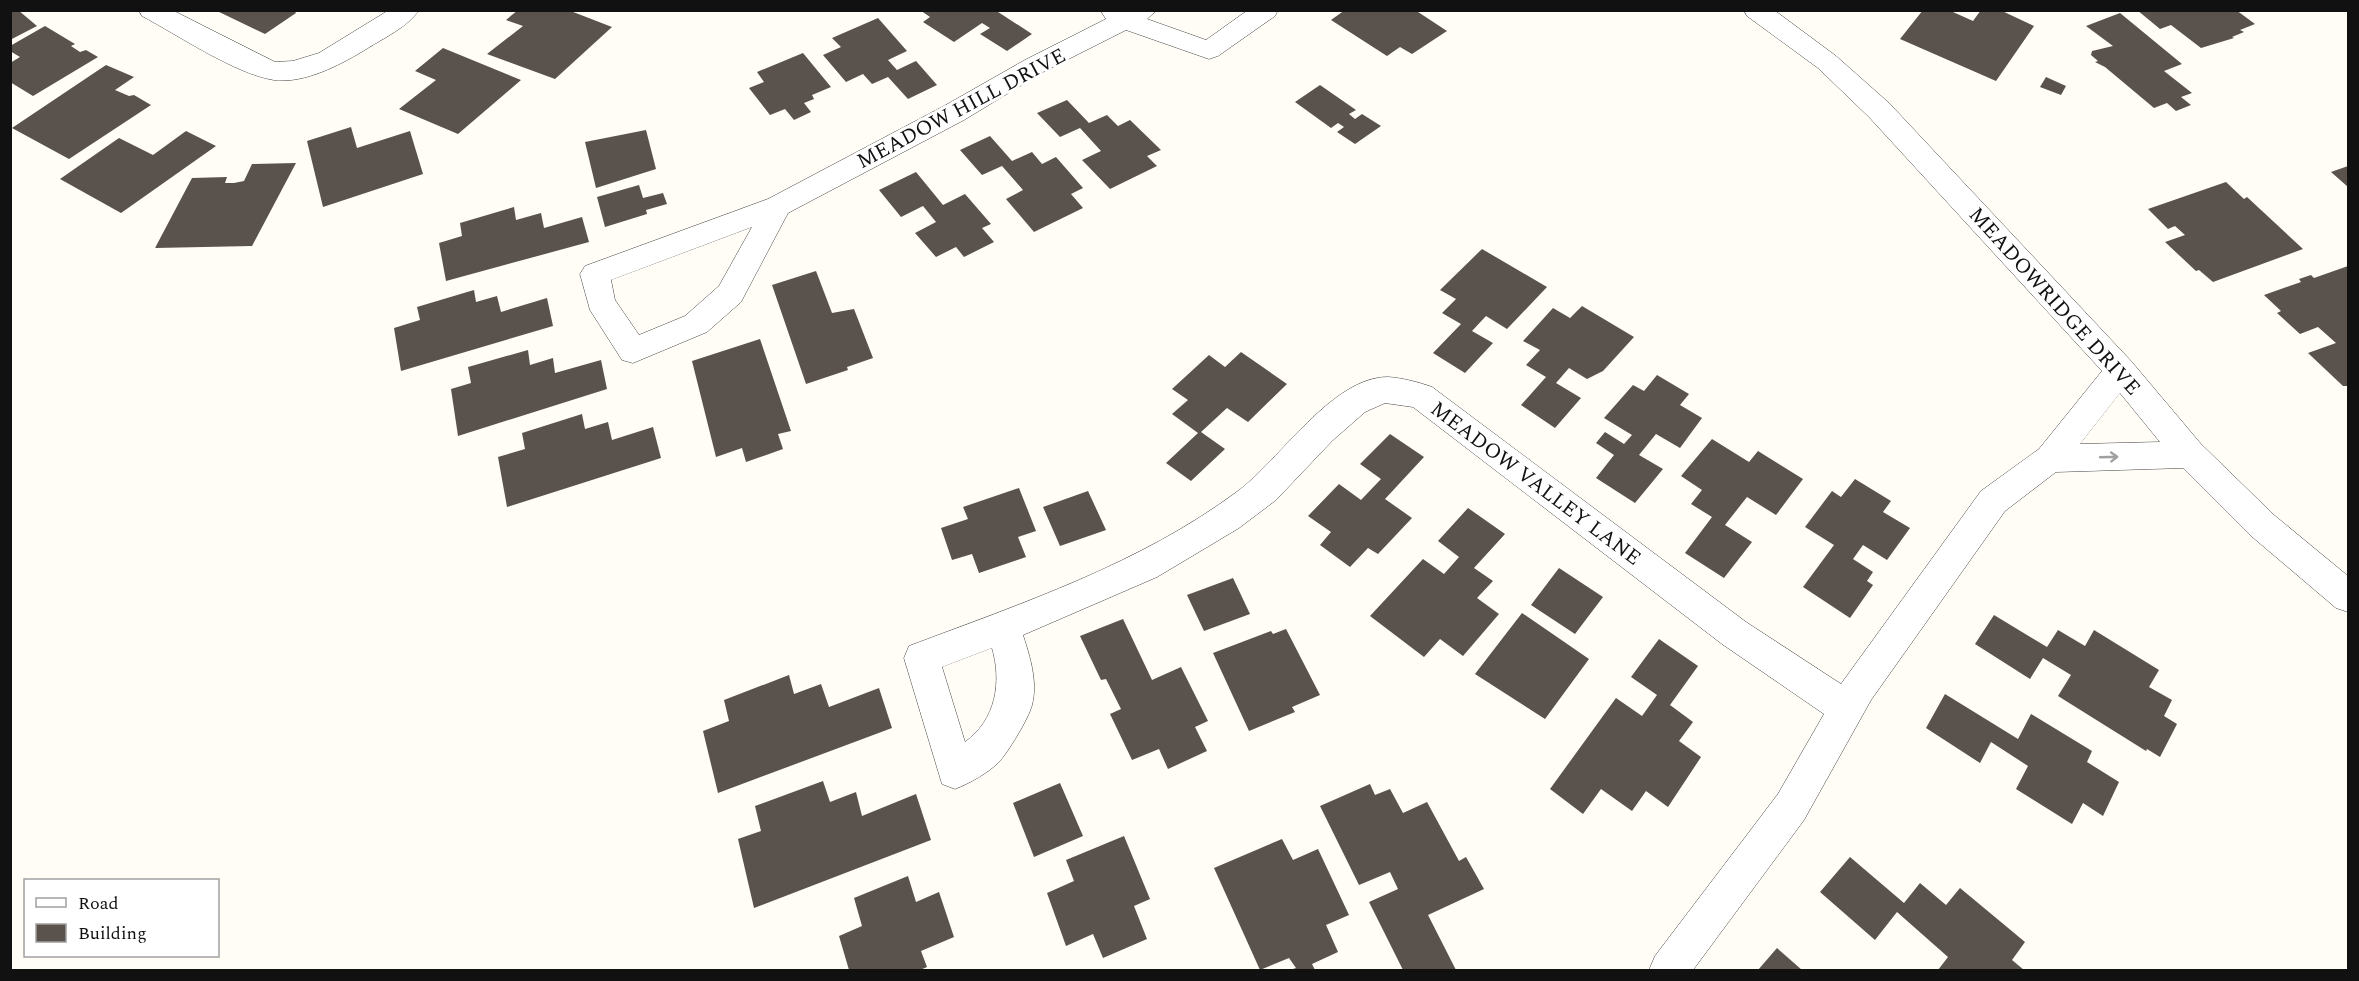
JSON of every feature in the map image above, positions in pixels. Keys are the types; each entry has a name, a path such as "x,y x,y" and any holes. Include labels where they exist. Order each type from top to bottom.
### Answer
{"street":[{"path":"151,10 273,71 309,68 349,49 407,10"},
{"path":"1128,14 1209,50 1266,10"},
{"name":"MEADOWRIDGE DRIVE","path":"1756,10 1827,62 1879,110 2120,370 2190,454 2262,525 2349,597"},
{"name":"MEADOW HILL DRIVE","path":"778,206 730,294 696,324 633,351 601,302 595,274 778,206 954,113 1128,14"},
{"path":"1670,970 1725,892 1791,807 1846,708 1993,501 2050,459 2120,370"},
{"name":"MEADOW VALLEY LANE","path":"1003,627 1070,601 1192,541 1264,490 1354,401 1384,390 1421,396 1734,633 1846,708"},
{"path":"2050,459 2190,454"}],"building":[{"path":"18,10 37,26 10,40 10,12"},
{"path":"215,10 294,10 296,13 265,34"},
{"path":"518,10 568,10 612,27 555,79 487,54 523,26 506,20"},
{"path":"920,10 995,10 1032,34 1007,51 980,34 990,28 982,23 954,42 923,22 930,17"},
{"path":"1345,10 1415,10 1447,31 1412,54 1400,47 1387,56 1331,20"},
{"path":"1923,10 1954,10 1953,12 1973,21 1981,10 2000,10 2034,26 1996,81 1900,39"},
{"path":"2137,10 2236,10 2255,24 2240,30 2244,32 2232,37 2234,38 2201,48 2171,25 2160,29"},
{"path":"2120,13 2182,64 2164,71 2192,93 2181,97 2191,105 2176,111 2167,103 2154,108 2105,67 2095,62 2098,61 2091,55 2092,51 2113,46 2086,26"},
{"path":"878,18 907,51 888,60 897,70 916,61 937,85 908,99 888,77 872,84 863,74 846,82 823,55 841,47 832,38"},
{"path":"45,26 75,44 71,46 80,52 86,50 98,57 33,96 10,82 10,63 20,57 10,51 10,46"},
{"path":"443,48 521,80 458,134 399,109 436,80 415,71"},
{"path":"803,53 831,87 812,95 814,99 804,103 811,112 794,120 785,109 770,115 749,88 764,82 757,72"},
{"path":"106,65 134,77 115,90 129,96 134,95 151,105 69,159 12,128"},
{"path":"2046,77 2066,86 2061,95 2040,87"},
{"path":"1320,85 1356,110 1349,114 1355,119 1362,114 1381,126 1355,144 1337,132 1344,127 1338,123 1331,128 1295,102"},
{"path":"1067,100 1089,123 1107,115 1118,126 1130,120 1161,150 1147,156 1157,166 1110,189 1082,160 1101,151 1080,128 1060,137 1037,113"},
{"path":"351,127 357,148 410,131 423,174 323,207 307,141"},
{"path":"646,130 656,169 596,188 585,142"},
{"path":"186,131 216,146 121,213 60,179 119,138 153,155"},
{"path":"990,136 1012,161 1032,152 1042,164 1056,157 1083,188 1071,194 1083,208 1034,232 1006,199 1023,190 1002,166 982,175 960,150"},
{"path":"296,163 252,246 155,248 192,178 227,177 225,183 234,183 244,181 252,164"},
{"path":"2348,166 2348,187 2331,172"},
{"path":"916,172 943,205 965,194 991,224 982,228 994,242 964,257 956,247 936,257 915,233 936,222 923,206 901,217 879,190"},
{"path":"2226,182 2244,199 2247,197 2303,249 2213,282 2199,270 2196,271 2165,242 2185,235 2175,226 2168,229 2148,209"},
{"path":"639,185 643,198 663,193 667,204 646,210 647,214 605,227 597,197"},
{"path":"514,207 516,220 541,213 544,228 582,217 589,242 446,281 439,243 462,236 460,223"},
{"path":"1482,249 1547,287 1507,329 1486,316 1472,331 1493,343 1465,373 1433,353 1461,324 1442,313 1456,299 1440,290"},
{"path":"2348,266 2348,386 2343,386 2308,353 2336,343 2318,327 2300,334 2277,313 2281,311 2264,295 2301,282 2299,279 2311,275 2314,278"},
{"path":"816,271 832,313 854,309 873,358 847,367 848,370 806,384 772,285"},
{"path":"474,290 476,302 497,296 501,312 547,298 553,326 401,371 394,328 420,320 417,307"},
{"path":"1582,306 1634,337 1603,371 1587,379 1569,368 1556,383 1581,398 1555,428 1521,405 1546,377 1526,365 1540,350 1523,341 1553,308 1570,318"},
{"path":"760,339 791,431 778,434 783,449 746,462 742,448 716,457 692,361"},
{"path":"528,350 530,365 553,358 555,373 601,360 607,389 458,436 451,389 471,383 468,367"},
{"path":"1241,352 1287,384 1248,422 1227,408 1201,432 1225,449 1191,481 1166,463 1198,433 1172,414 1188,400 1172,389 1209,355 1225,367"},
{"path":"1657,375 1689,394 1680,405 1702,418 1680,448 1656,434 1639,455 1663,469 1635,503 1596,478 1614,455 1596,443 1605,432 1624,444 1632,435 1604,418 1633,385 1644,391"},
{"path":"582,414 585,429 608,422 612,440 653,427 661,458 507,507 498,457 525,449 522,433"},
{"path":"1390,434 1424,457 1385,499 1412,518 1378,554 1368,548 1350,567 1320,545 1331,532 1308,516 1339,484 1361,500 1381,479 1360,464"},
{"path":"1712,439 1749,462 1758,451 1803,479 1776,515 1747,497 1725,525 1752,542 1724,578 1685,553 1712,517 1691,504 1702,490 1681,476"},
{"path":"1855,479 1891,501 1883,512 1910,528 1887,560 1863,545 1853,559 1873,572 1867,581 1873,585 1850,618 1803,587 1834,545 1805,527 1832,491 1841,497"},
{"path":"1019,488 1036,531 1018,537 1026,557 979,573 972,554 952,560 941,528 968,519 963,507"},
{"path":"1088,491 1106,530 1060,546 1043,507"},
{"path":"1468,508 1505,534 1474,568 1493,581 1477,598 1499,614 1463,656 1440,639 1424,657 1370,616 1423,559 1444,574 1459,557 1438,541"},
{"path":"1559,568 1603,597 1575,634 1531,605"},
{"path":"1233,578 1250,614 1204,631 1187,595"},
{"path":"1522,613 1589,659 1545,719 1475,674"},
{"path":"1994,615 2047,647 2058,630 2085,646 2094,630 2159,670 2149,687 2172,700 2164,716 2177,724 2160,757 2147,749 2146,751 2058,696 2071,675 2043,658 2030,679 1975,644"},
{"path":"1123,619 1152,680 1181,667 1208,721 1195,727 1207,751 1168,769 1159,749 1132,760 1110,714 1121,709 1106,679 1101,680 1080,636"},
{"path":"1286,629 1320,695 1292,707 1295,712 1249,731 1213,653 1271,631 1273,634"},
{"path":"1659,639 1698,666 1670,705 1693,722 1679,741 1701,757 1668,807 1646,791 1632,811 1601,789 1583,814 1550,789 1616,698 1642,716 1657,695 1631,677"},
{"path":"789,675 794,694 821,684 829,707 879,688 892,728 718,793 703,731 729,721 724,700"},
{"path":"1945,694 2018,739 2031,714 2092,751 2087,762 2119,782 2103,816 2083,803 2072,824 2016,789 2028,766 1991,742 1980,763 1926,728"},
{"path":"823,781 830,802 856,792 862,816 916,794 931,840 754,908 738,839 761,831 755,806"},
{"path":"1060,783 1083,836 1034,857 1013,803"},
{"path":"1370,784 1375,795 1390,789 1403,813 1427,802 1459,861 1466,857 1484,889 1428,915 1456,970 1403,970 1369,902 1398,889 1390,872 1359,885 1320,806"},
{"path":"1124,836 1150,899 1134,906 1147,939 1103,958 1093,934 1066,946 1047,893 1074,881 1066,860"},
{"path":"1282,839 1293,860 1318,849 1349,915 1326,925 1338,952 1312,964 1315,970 1290,970 1296,968 1289,958 1260,970 1214,868"},
{"path":"1850,857 1904,903 1920,883 1946,905 1960,888 2025,942 2012,960 2024,970 1938,970 1948,957 1897,912 1875,940 1820,892"},
{"path":"908,876 916,902 939,892 954,937 921,951 927,967 920,970 849,970 839,936 862,926 854,898"},
{"path":"1777,948 1802,970 1758,970"}]}
